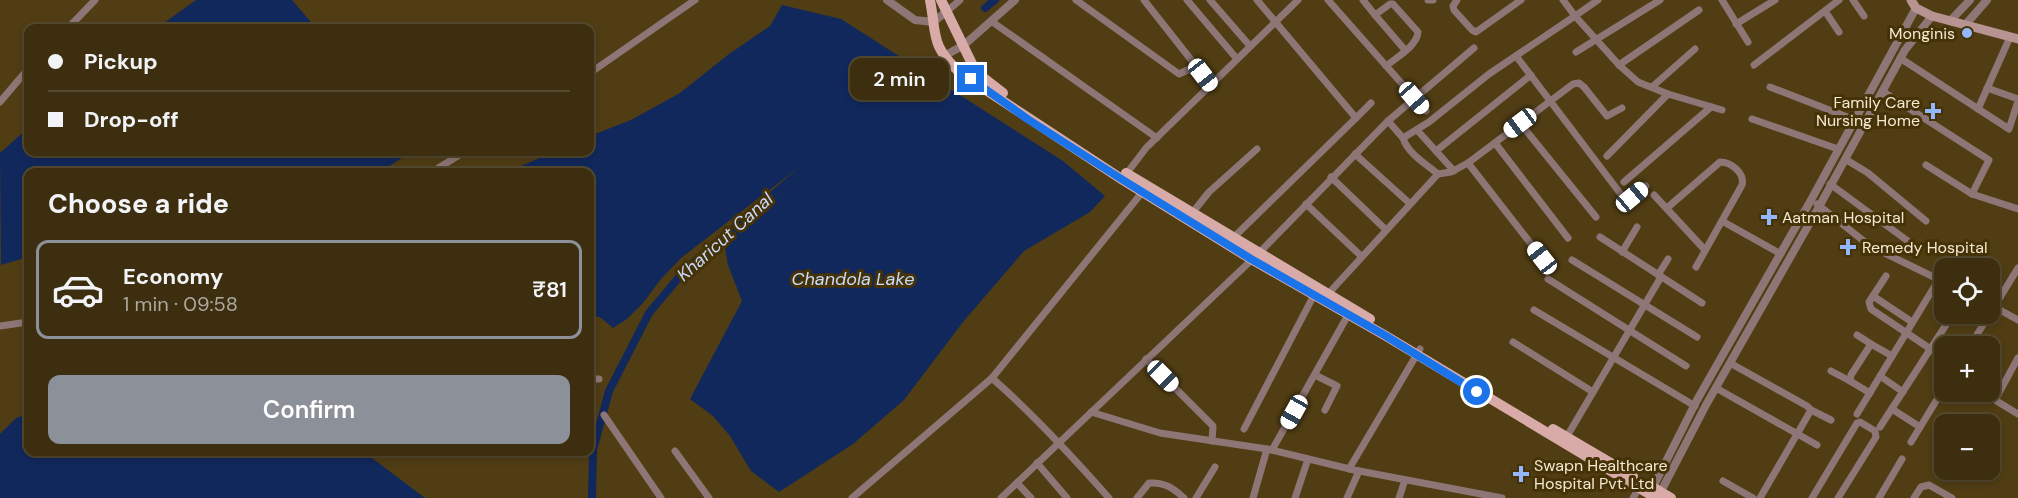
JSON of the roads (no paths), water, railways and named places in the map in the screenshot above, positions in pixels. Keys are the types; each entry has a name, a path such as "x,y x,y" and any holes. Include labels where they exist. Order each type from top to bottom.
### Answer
{"main road":[{"path":"930,0 938,47 960,73 1029,120 1256,256 1314,295 1418,352"},
{"path":"941,0 976,72 998,90 1127,173 1145,189 1192,212 1234,237 1256,256 1328,294 1418,352 1654,495"},
{"path":"1913,4 1932,16 2014,38"},
{"path":"1564,440 1638,488 1654,495 1671,498"}],"street":[{"path":"72,24 95,0"},
{"path":"594,70 695,0"},
{"path":"887,0 915,20 933,22 960,0"},
{"path":"944,56 964,45 1015,0"},
{"path":"1076,0 1179,74 1196,66"},
{"path":"1143,0 1211,85"},
{"path":"1187,0 1237,59"},
{"path":"1210,0 1250,46"},
{"path":"1257,0 1356,118"},
{"path":"1127,173 1157,138 1298,0"},
{"path":"1363,0 1405,50"},
{"path":"1428,0 1433,0"},
{"path":"1457,0 1453,6 1454,10 1476,32 1521,0"},
{"path":"1563,0 1619,65 1638,82 1668,94 1722,110"},
{"path":"1403,138 1598,0"},
{"path":"1576,52 1660,0"},
{"path":"1722,0 1748,42"},
{"path":"1736,24 1775,0"},
{"path":"1754,64 1839,0"},
{"path":"1852,0 1864,16"},
{"path":"1966,24 1987,0"},
{"path":"1331,1 1426,111"},
{"path":"1951,20 1968,1"},
{"path":"1375,15 1393,4 1418,32 1415,42 1386,66"},
{"path":"1654,495 1695,406 1855,120 1913,4"},
{"path":"1619,65 1699,10"},
{"path":"1825,11 1839,32"},
{"path":"1654,495 1820,205 1900,58 1932,16"},
{"path":"991,21 1157,138"},
{"path":"1978,109 2014,38"},
{"path":"1001,498 1256,256 1388,121 1474,48"},
{"path":"1652,87 1695,49"},
{"path":"1516,56 1623,197 1628,200 1646,186"},
{"path":"1900,58 2010,129 2018,100 1987,88"},
{"path":"0,102 24,74"},
{"path":"1436,151 1531,75"},
{"path":"1328,294 1438,174 1454,171 1468,163 1572,84 1579,83 1607,116 1622,108"},
{"path":"1770,87 1855,120"},
{"path":"1882,91 1989,160 1972,194"},
{"path":"1607,156 1668,94"},
{"path":"1234,237 1371,103"},
{"path":"1624,182 1711,107"},
{"path":"1752,119 1838,149"},
{"path":"1388,121 1403,138 1410,151 1438,174"},
{"path":"1520,123 1596,217"},
{"path":"1417,130 1454,171"},
{"path":"1495,143 1568,238"},
{"path":"1192,212 1209,192 1257,149"},
{"path":"1355,154 1407,201"},
{"path":"438,168 458,156"},
{"path":"1845,159 1868,173 1926,221"},
{"path":"1666,208 1720,162 1725,161 1742,175 1744,179 1696,267"},
{"path":"1468,163 1542,258"},
{"path":"1926,165 1972,194 2018,209"},
{"path":"1331,177 1383,227"},
{"path":"1830,184 1916,247"},
{"path":"852,498 992,378 1145,189"},
{"path":"1654,195 1706,250"},
{"path":"1811,201 1820,205 1870,246 1934,276"},
{"path":"1306,204 1359,254"},
{"path":"1722,221 1781,254"},
{"path":"1622,252 1637,227"},
{"path":"1600,237 1702,303"},
{"path":"1564,440 1630,330 1668,259"},
{"path":"1572,260 1697,337"},
{"path":"2000,293 2018,268"},
{"path":"1886,276 1869,302 1871,309 1934,352"},
{"path":"1548,279 1686,366"},
{"path":"1857,414 1912,322 1934,291"},
{"path":"1244,429 1314,295"},
{"path":"1873,296 1912,322"},
{"path":"1534,310 1695,406"},
{"path":"2000,311 2018,320"},
{"path":"1253,498 1269,449 1315,375 1348,315"},
{"path":"0,326 24,323"},
{"path":"1880,427 1946,324"},
{"path":"1857,335 1892,356"},
{"path":"1513,342 1593,392"},
{"path":"1850,381 1851,375 1871,344"},
{"path":"1349,469 1418,352"},
{"path":"1146,359 1213,426 1212,441"},
{"path":"1730,363 1831,420"},
{"path":"2017,363 1995,400 2018,414"},
{"path":"1831,371 1870,393"},
{"path":"1315,375 1336,386 1325,410"},
{"path":"1880,376 1903,392"},
{"path":"992,378 1021,403 1109,498"},
{"path":"594,379 599,380"},
{"path":"1716,388 1817,445"},
{"path":"1911,442 1935,402"},
{"path":"1892,409 1920,427"},
{"path":"1760,498 1811,410"},
{"path":"1091,412 1160,433 1269,449 1349,469 1502,498"},
{"path":"604,415 662,498"},
{"path":"1812,498 1855,425 1860,422 1875,431 1876,437 1838,498"},
{"path":"675,451 709,498"},
{"path":"1295,498 1308,459"},
{"path":"1879,498 1902,459"},
{"path":"1037,464 1067,498"},
{"path":"1196,498 1215,467"},
{"path":"1347,498 1359,471"},
{"path":"1399,498 1405,480"},
{"path":"1723,481 1753,498"},
{"path":"1017,483 1031,498"},
{"path":"1137,498 1149,483 1165,483 1184,498"},
{"path":"1914,498 1921,487 1929,485 1952,498"},
{"path":"1633,498 1638,488"},
{"path":"1449,498 1452,489"}],"water":[{"path":"196,0 292,0 313,24 163,24"},
{"name":"Chandola Lake","path":"782,5 841,19 1063,161 1105,196 1090,212 1024,251 963,322 904,400 853,444 779,492 751,471 730,436 713,416 690,399 742,301 728,265 725,248 737,231 811,167 807,161 681,258 643,303 627,319 613,328 600,317 594,317 594,168 516,168 545,156 594,156 594,134 631,120 680,93 729,54 770,26"},
{"path":"24,132 24,156 405,156 386,168 24,168 24,258 1,265 0,153"},
{"path":"24,415 24,456 369,456 425,498 0,498 0,434 16,418"}],"waterway":[{"name":"Kharicut Canal","path":"985,8 995,0"},
{"name":"Kharicut Canal","path":"912,75 929,61"},
{"name":"Kharicut Canal","path":"594,446 609,391 649,313 686,269 816,158"},
{"name":"Kharicut Canal","path":"592,498 593,456"}],"place":[{"name":"Monginis","path":"1967,33"},
{"name":"Family Care Nursing Home","path":"1933,111"},
{"name":"Aatman Hospital","path":"1769,217"},
{"name":"Remedy Hospital","path":"1848,247"},
{"name":"Swapn Healthcare Hospital Pvt. Ltd","path":"1521,474"}]}
